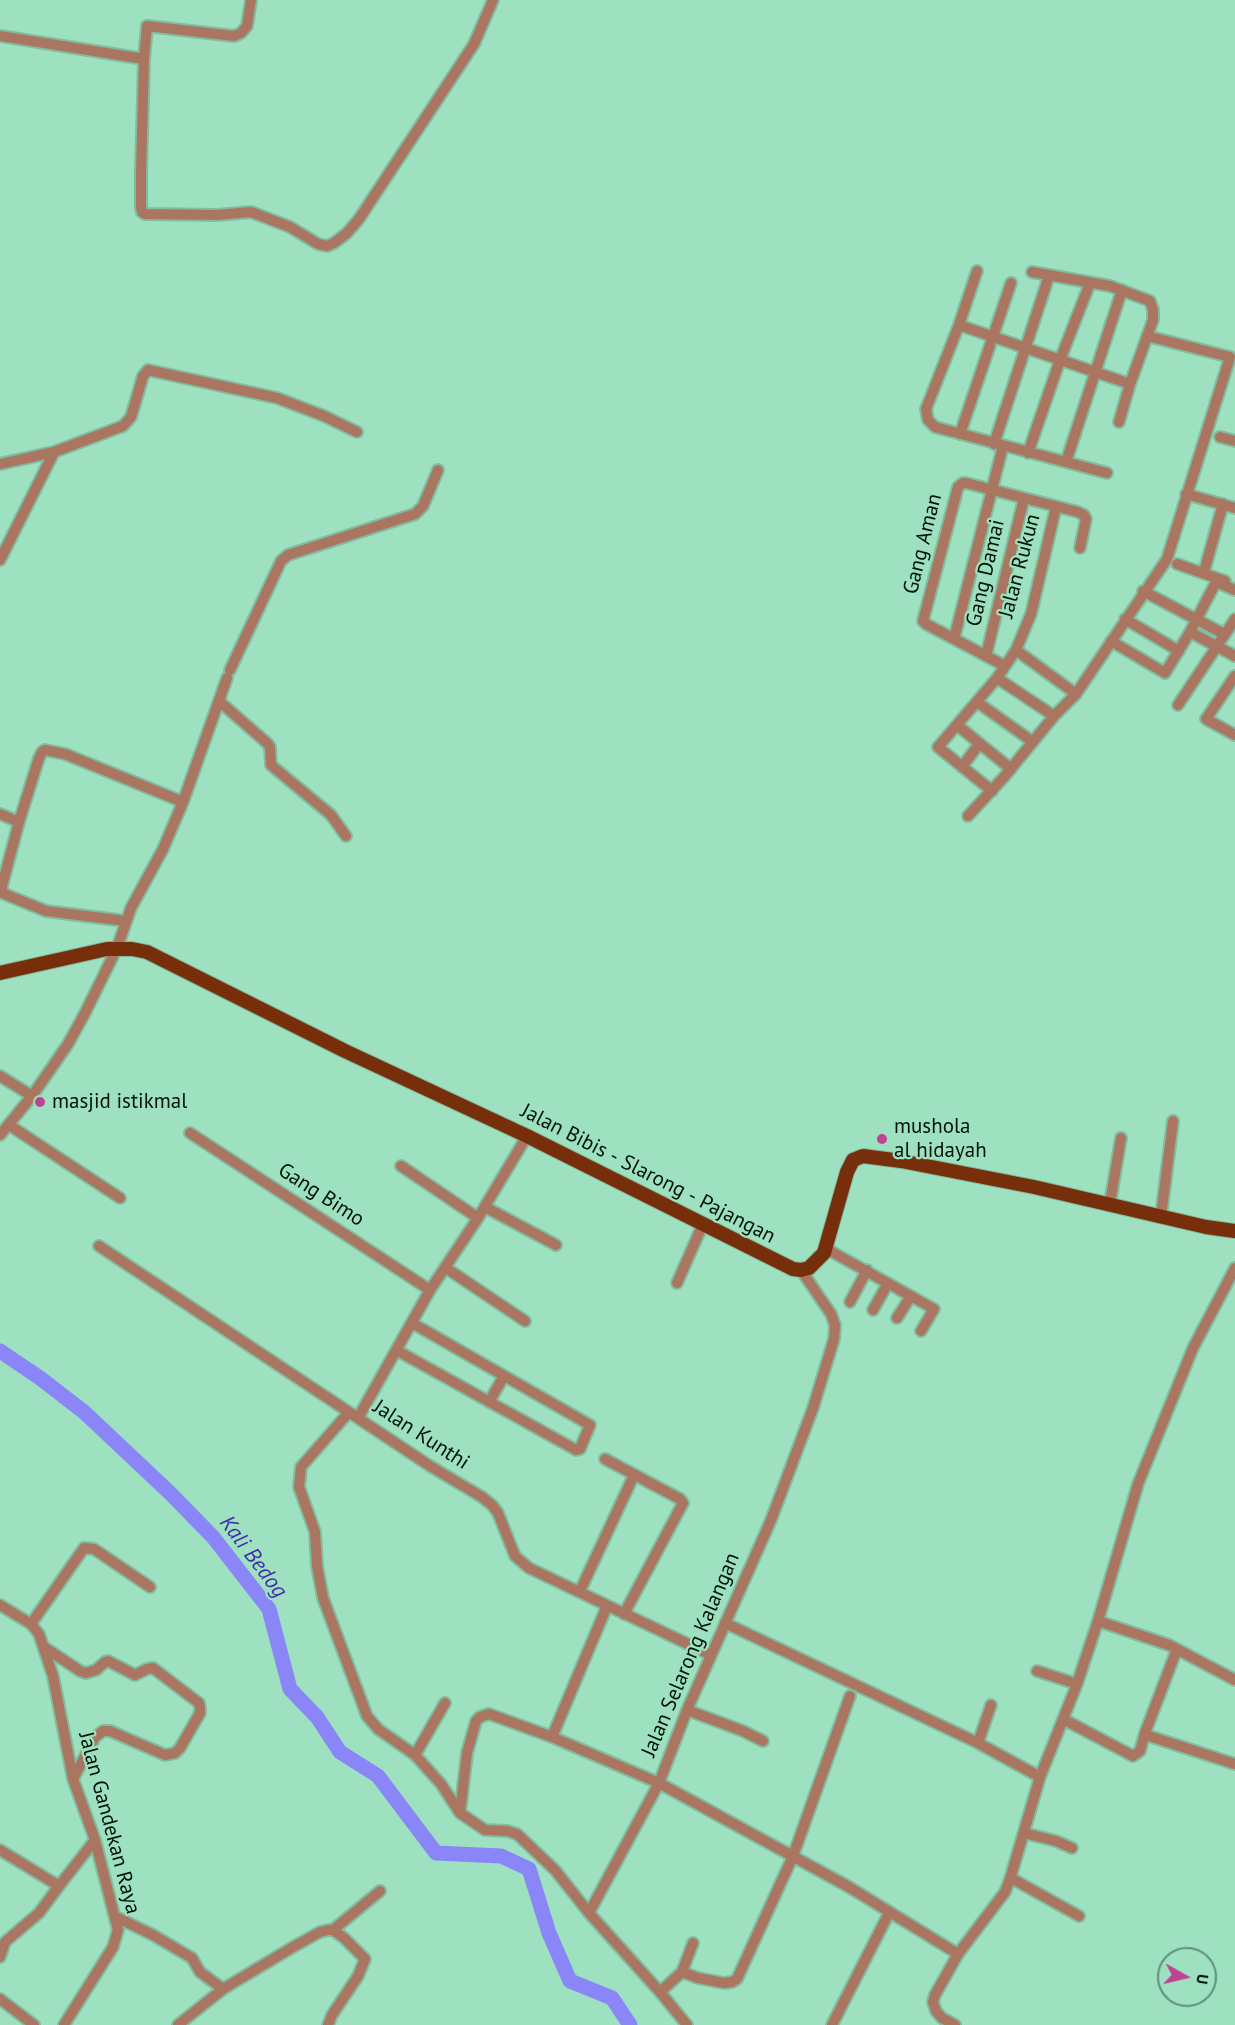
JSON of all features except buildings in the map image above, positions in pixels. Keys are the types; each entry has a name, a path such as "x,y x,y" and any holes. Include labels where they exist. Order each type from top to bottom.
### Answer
{"main road":[{"name":"Jalan Bibis - Slarong - Pajangan","path":"0,973 117,948 132,949 157,957 345,1051 527,1136 787,1267 801,1270"},
{"path":"801,1270 809,1268 817,1261 825,1248 847,1172 853,1160 863,1156 912,1163 1235,1231"}],"street":[{"path":"251,0 247,26 241,33 234,36 147,26 144,59 142,212 145,214 217,215 251,212 290,227 318,244 327,246 347,233 359,219 468,54 481,32 493,0"},
{"path":"0,36 144,59"},
{"path":"977,271 959,325 926,409 927,420 935,427 1107,473"},
{"path":"1032,272 1122,290 1150,301 1153,321 1119,422"},
{"path":"1005,666 954,639 991,489 998,445 1049,276"},
{"path":"960,434 1011,283"},
{"path":"1028,453 1089,283"},
{"path":"1066,462 1122,290"},
{"path":"959,325 1130,384"},
{"path":"968,816 1011,769 1054,716 1076,694 1143,591 1167,559 1186,494 1233,355 1147,336"},
{"path":"0,464 54,452 127,423 131,417 143,376 148,370 277,398 324,416 357,432"},
{"path":"1220,437 1235,441"},
{"path":"0,560 54,452"},
{"path":"0,1135 32,1096 68,1044 86,1013 117,948 126,921 163,849 183,802 228,674 281,561 288,555 415,513 423,506 438,470"},
{"name":"Gang Aman","path":"954,639 923,621 958,487 966,483 991,489"},
{"path":"991,489 1084,515 1086,519 1080,548"},
{"path":"1186,494 1235,508"},
{"name":"Gang Damai","path":"986,656 1024,498"},
{"path":"1204,572 1223,504"},
{"name":"Jalan Rukun","path":"962,767 938,747 998,678 1016,650 1030,614 1056,507"},
{"path":"1177,564 1204,572 1235,587"},
{"path":"1111,641 1162,673 1167,671 1191,632 1216,582 1235,587"},
{"path":"1143,591 1224,634"},
{"path":"1125,619 1179,651"},
{"path":"1178,705 1235,619"},
{"path":"1191,632 1235,656"},
{"path":"1016,650 1076,694"},
{"path":"1234,732 1206,721 1206,719 1235,676"},
{"path":"998,678 1054,716"},
{"path":"219,701 267,742 270,747 271,765 331,815 346,836"},
{"path":"977,702 1033,742"},
{"path":"957,725 1011,769"},
{"path":"979,744 962,767 992,790"},
{"path":"126,921 46,911 5,895 1,891 39,758 45,750 65,754 183,802"},
{"path":"0,814 19,822"},
{"path":"0,1076 32,1096"},
{"path":"1161,1216 1173,1121"},
{"path":"9,1125 120,1198"},
{"name":"Gang Bimo","path":"190,1133 430,1290"},
{"path":"527,1136 354,1415 306,1459 301,1467 299,1487 315,1532 317,1566 323,1598 367,1716 378,1729 415,1755 441,1784 460,1813 485,1830 517,1834 555,1870 589,1913 687,2025"},
{"path":"1110,1203 1121,1138"},
{"path":"401,1166 478,1218"},
{"path":"485,1207 556,1245"},
{"path":"677,1282 703,1224"},
{"name":"Jalan Kunthi","path":"99,1246 482,1497 498,1513 515,1556 529,1568 711,1655"},
{"path":"825,1248 934,1309 921,1331"},
{"path":"446,1268 525,1321"},
{"path":"951,2024 936,2011 933,2002 935,1995 958,1954 1005,1892 1011,1878 1040,1777 1077,1684 1098,1621 1138,1484 1193,1348 1235,1268"},
{"name":"Jalan Selarong Kalangan","path":"589,1913 659,1783 687,1710 771,1520 813,1408 834,1339 835,1325 831,1314 801,1270"},
{"path":"850,1302 867,1270"},
{"path":"873,1310 888,1283"},
{"path":"897,1317 910,1296"},
{"path":"396,1350 574,1449 580,1449 590,1425 412,1323"},
{"path":"489,1402 504,1376"},
{"path":"605,1459 680,1499 683,1503 624,1614"},
{"path":"580,1591 634,1474"},
{"path":"31,1624 84,1548 94,1549 150,1587"},
{"name":"Jalan Gandekan Raya","path":"0,1605 31,1624 39,1634 44,1647 53,1676 73,1779 95,1840 118,1929 113,1947 64,2025"},
{"path":"552,1737 608,1606"},
{"path":"1098,1621 1177,1649 1235,1680"},
{"path":"725,1623 978,1743 1040,1777"},
{"path":"44,1647 86,1673 96,1670 108,1661 135,1675 153,1668 199,1703 200,1713 175,1753 165,1755 110,1731 103,1731 95,1737 73,1779"},
{"path":"1063,1719 1133,1756 1140,1751 1177,1649"},
{"path":"1037,1671 1077,1684"},
{"path":"682,1972 724,1983 737,1979 793,1856 850,1696"},
{"path":"415,1755 445,1703"},
{"path":"978,1743 991,1705"},
{"path":"687,1710 763,1741"},
{"path":"460,1813 466,1753 476,1721 489,1714 552,1737 659,1783 849,1887 958,1954"},
{"path":"1145,1733 1235,1764"},
{"path":"1024,1833 1056,1841 1072,1848"},
{"path":"0,1957 5,1942 39,1913 78,1859 95,1840"},
{"path":"0,1850 59,1886"},
{"path":"1011,1878 1078,1916"},
{"path":"178,2025 194,2020 223,1989 320,1932 333,1930 380,1892"},
{"path":"832,2025 889,1913"},
{"path":"116,1917 192,1958 201,1972 223,1989"},
{"path":"328,2025 365,1962 364,1956 333,1930"},
{"path":"660,1992 682,1972 693,1943"},
{"path":"0,1999 34,2025"}],"waterway":[{"name":"Kali Bedog","path":"0,1351 84,1412 213,1537 269,1609 290,1689 317,1717 340,1752 378,1776 436,1853 501,1856 529,1869 549,1933 570,1981 612,1998 630,2025"}],"place":[{"name":"masjid istikmal","path":"40,1102"},
{"name":"mushola al hidayah","path":"882,1139"}]}
